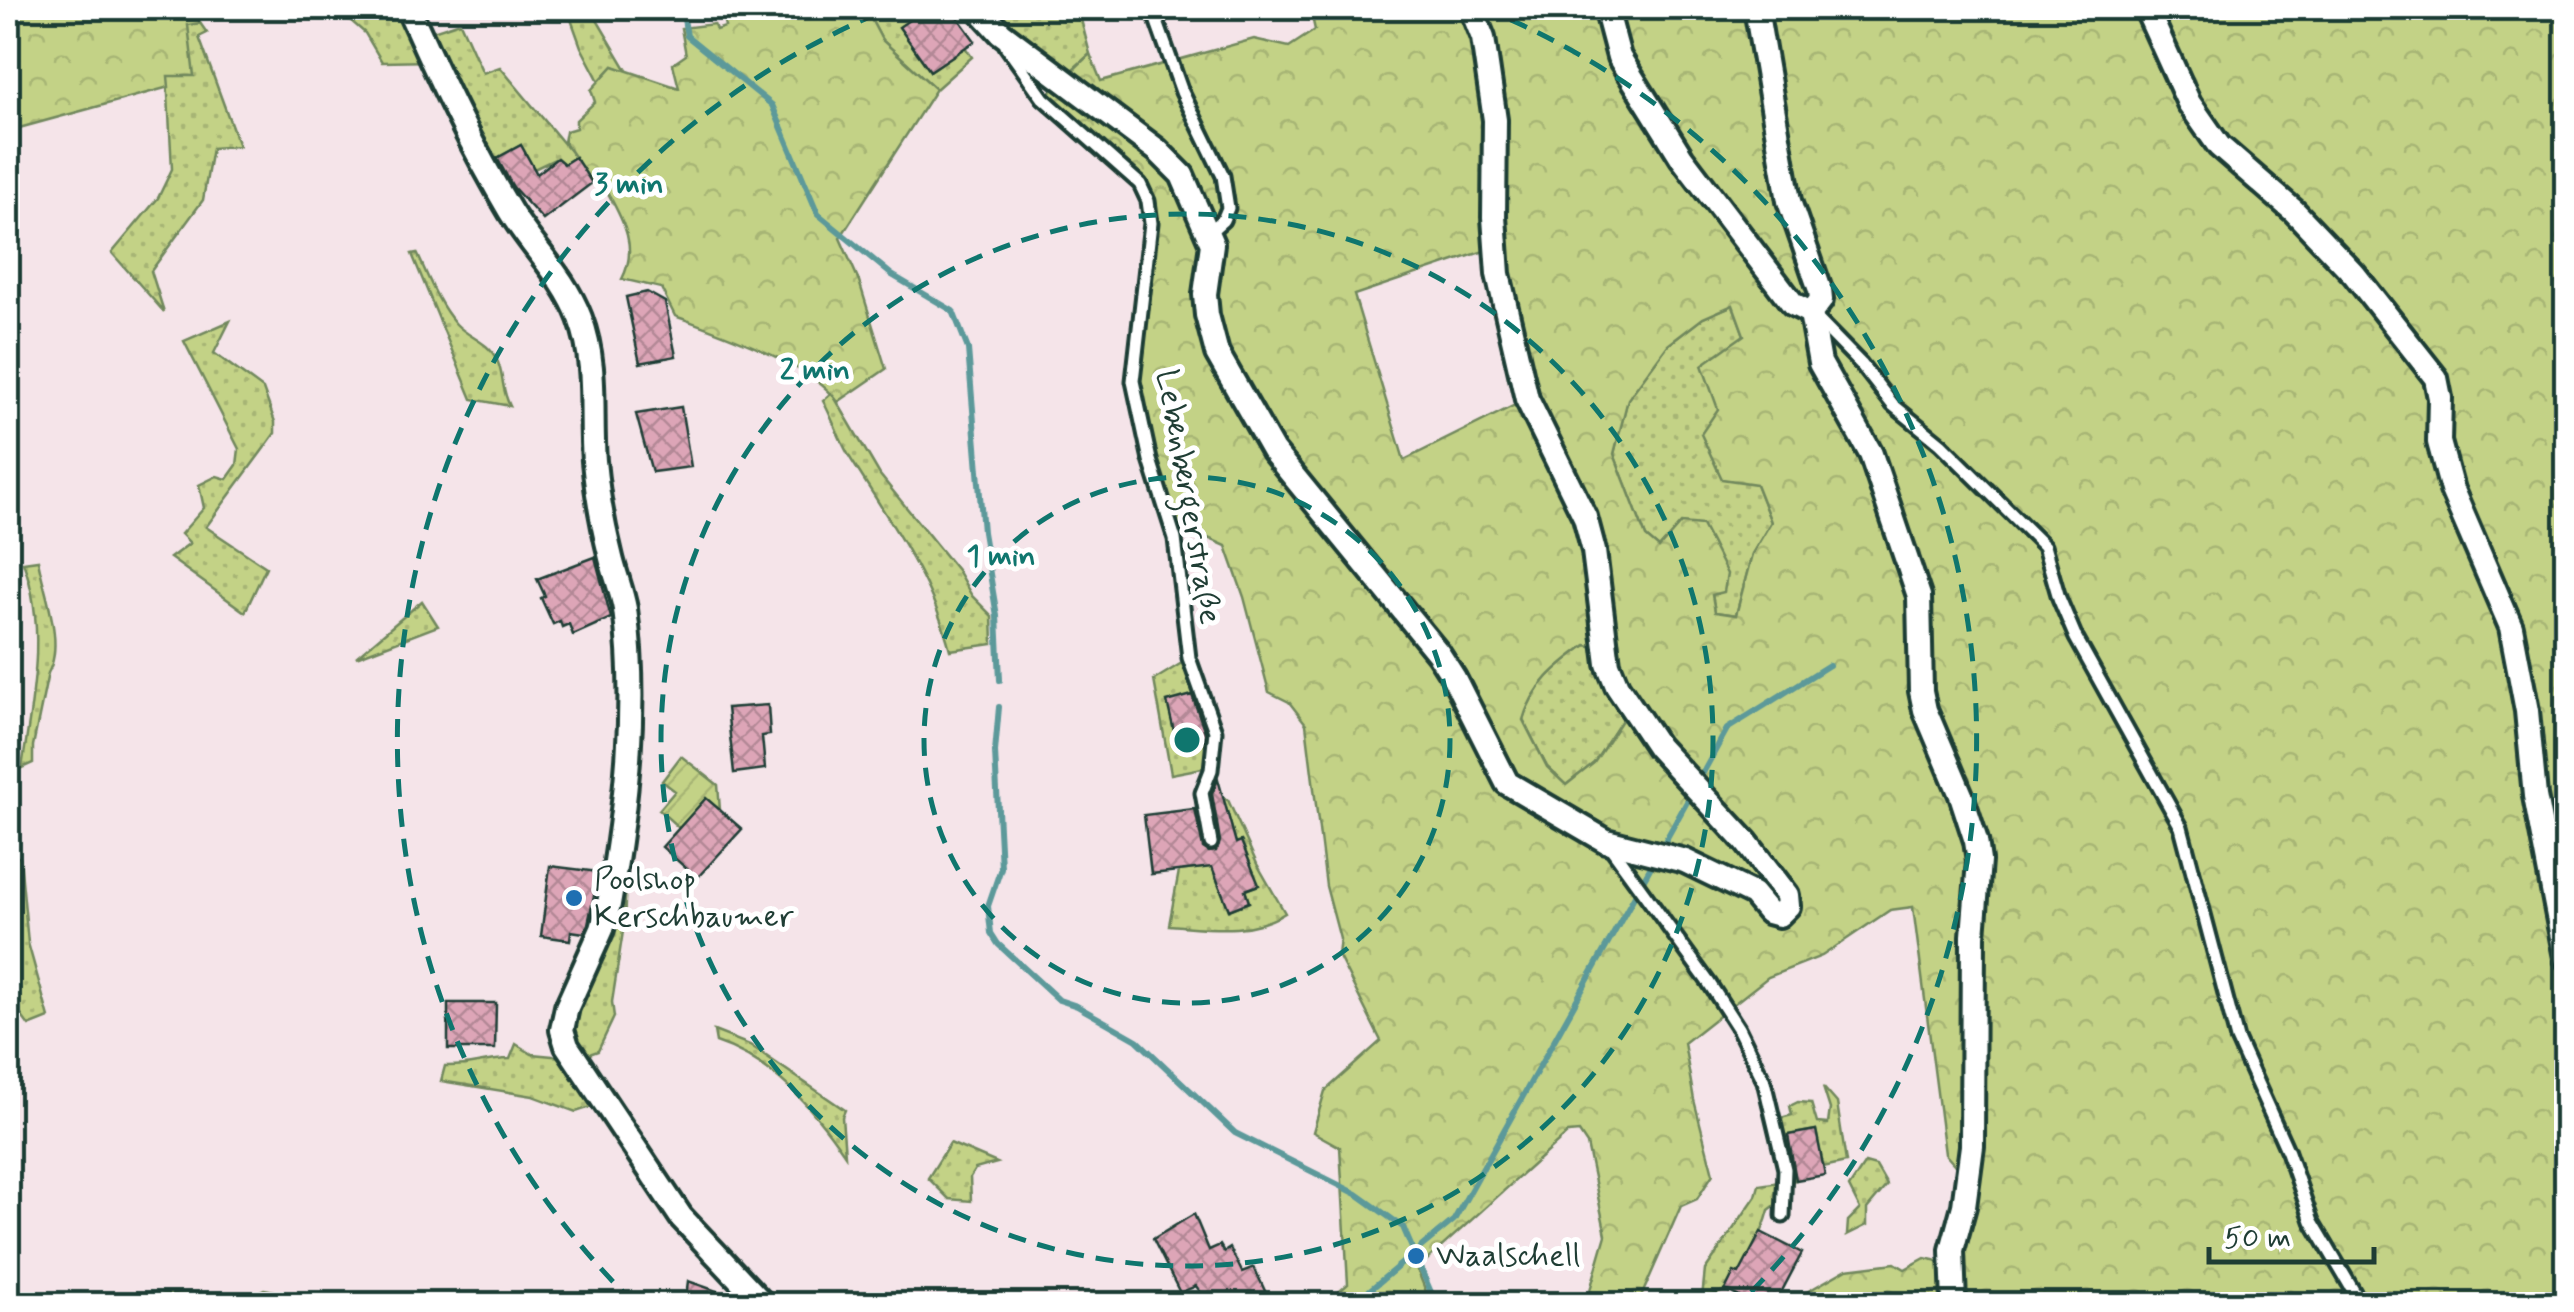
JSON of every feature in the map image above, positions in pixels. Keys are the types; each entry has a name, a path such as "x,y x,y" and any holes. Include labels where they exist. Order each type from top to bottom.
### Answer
{"street":[{"path":"408,8 479,159 526,238 567,288 591,356 594,458 603,528 625,610 632,708 609,904 602,929 567,1006 562,1030 566,1046 681,1218 763,1304"},
{"path":"978,8 1000,33 1157,150 1182,176 1212,244 1206,276 1206,314 1217,354 1273,451 1438,654 1507,783 1606,842 1685,861 1753,894 1768,912 1779,915 1788,906 1786,895 1746,842 1658,746 1617,686 1608,664 1594,550 1584,517 1528,398 1498,274 1495,120 1490,69 1483,38 1470,8"},
{"path":"1606,8 1619,57 1682,158 1793,304 1811,314"},
{"path":"1756,8 1789,201 1820,290 1821,300 1811,314 1820,363 1872,454 1919,596 1920,690 1976,841 1972,1146 1964,1206 1952,1250 1954,1304"},
{"path":"2146,8 2189,103 2219,146 2294,211 2354,274 2436,378 2440,398 2439,442 2452,490 2511,628 2526,711 2535,796 2566,958"}],"lane":[{"path":"1152,8 1182,92 1223,176 1228,208 1224,220 1207,234"},
{"name":"Lebenbergerstraße","path":"1000,33 1044,98 1140,184 1148,201 1151,222 1133,381 1150,460 1175,539 1189,658 1214,731 1210,770 1202,793 1211,843"},
{"path":"1811,314 1861,364 1893,406 1941,444 2044,546 2076,638 2180,827 2237,1038 2288,1152 2312,1220 2361,1304"},
{"path":"1606,842 1709,983 1738,1028 1764,1081 1785,1169 1783,1216"}],"green space":[{"path":"8,8 61,12 83,8 196,8 200,23 188,25 194,76 168,76 169,87 8,131"},
{"path":"336,8 365,8 372,13 408,8 421,35 460,22 483,73 500,67 575,157 564,164 557,158 534,169 521,145 496,159 511,188 499,193 432,61 382,62 365,33"},
{"path":"567,8 590,8 628,72 613,66 599,81"},
{"path":"865,8 909,8 906,10 912,18 900,27 930,71 965,47 972,57 936,89 882,40"},
{"path":"865,8 882,40 936,89 840,238 859,281 886,369 838,402 825,388 786,362 675,316 661,288 622,279 629,253 620,216 601,180 592,183 564,142 566,131 576,128 576,120 595,102 591,90 613,66 679,88 673,64 686,55 681,28 714,24 716,30 725,27 722,10"},
{"path":"1005,8 1078,8 1090,54 1065,76 995,15"},
{"path":"1310,8 2566,8 2566,1304 1786,1304 1847,1269 1895,1263 1905,1269 1925,1258 1951,1264 1969,1181 1945,1154 1913,907 1890,910 1822,956 1768,977 1684,1043 1713,1174 1697,1199 1681,1206 1641,1297 1646,1304 1586,1304 1606,1235 1587,1144 1579,1132 1568,1133 1417,1269 1431,1304 1325,1304 1348,1284 1340,1147 1313,1132 1325,1091 1381,1041 1338,955 1340,939 1326,886 1306,724 1289,702 1269,692 1226,546 1174,523 1136,391 1151,255 1142,183 1048,94 1090,54 1101,81 1254,39 1289,47 1315,30","holes":["1496,247 1527,399 1404,460 1354,295","1733,305 1744,335 1702,365 1718,409 1701,434 1722,479 1756,484 1771,522 1752,554 1736,615 1715,612 1712,595 1724,592 1727,574 1702,525 1681,523 1659,548 1646,537 1614,454 1628,399 1668,345 1703,318","1586,645 1597,647 1630,708 1594,763 1566,785 1547,767 1523,720 1533,696 1556,668"]},
{"path":"200,23 207,33 199,37 239,146 212,148 203,200 151,271 164,312 112,253 158,198 172,169 167,76 188,24"},
{"path":"417,253 450,316 493,354 510,406 472,399 412,254"},
{"path":"1733,305 1744,335 1756,484 1771,522 1752,554 1736,615 1715,612 1712,594 1681,524 1659,548 1646,537 1614,454 1628,398 1668,345 1703,318"},
{"path":"230,321 214,353 263,389 275,422 275,433 206,527 266,567 245,612 170,558 190,543 181,534 204,508 199,485 217,476 227,479 237,465 239,449 184,341"},
{"path":"832,393 880,475 957,570 972,596 992,616 993,644 950,650 922,577 849,457 823,401"},
{"path":"38,560 52,618 53,661 33,746 33,763 22,768 36,664 35,612 23,562"},
{"path":"422,601 438,626 356,657"},
{"path":"1586,645 1597,646 1630,708 1594,763 1566,785 1547,767 1523,719 1533,696 1548,677"},
{"path":"1185,661 1211,734 1208,767 1171,774 1154,680"},
{"path":"681,756 718,785 720,810 679,828 659,810 675,791 662,781"},
{"path":"1223,798 1228,800 1285,913 1243,927 1169,925 1179,871 1201,868 1207,855 1229,910 1249,902 1245,890 1258,885 1242,842 1236,843"},
{"path":"8,852 20,858 28,943 49,1018 29,1026 8,997"},
{"path":"627,858 624,925 612,1002 614,1017 598,1051 575,1059 603,1103 576,1112 533,1096 441,1081 445,1066 510,1059 516,1044 532,1054 574,1058 562,1030"},
{"path":"714,1031 750,1045 845,1110 845,1155 790,1088 755,1061 716,1042"},
{"path":"1823,1087 1837,1103 1846,1162 1823,1167 1816,1130 1788,1135 1796,1180 1786,1182 1786,1197 1769,1210 1751,1253 1732,1284 1702,1298 1705,1270 1756,1196 1759,1185 1786,1181 1773,1120 1792,1115 1790,1106 1798,1102 1811,1103 1817,1123 1828,1124 1830,1109"},
{"path":"950,1143 997,1163 975,1169 970,1177 971,1201 949,1199 928,1178"},
{"path":"1865,1163 1876,1166 1887,1185 1867,1209 1867,1225 1847,1235 1848,1221 1860,1209 1849,1187"},
{"path":"264,1289 289,1294 301,1304 98,1304 137,1302 164,1294 250,1296"}],"building":[{"path":"904,8 951,8 975,41 930,71 899,27 912,18"},
{"path":"521,145 537,174 557,158 564,164 575,157 592,183 543,220 513,187 497,158"},
{"path":"647,292 665,302 676,356 640,363 626,297"},
{"path":"681,407 691,467 652,472 636,414"},
{"path":"595,557 611,618 573,635 569,624 553,624 537,579"},
{"path":"1192,695 1205,740 1178,748 1167,702"},
{"path":"768,705 770,735 762,736 765,769 734,773 727,708"},
{"path":"1218,779 1236,843 1241,841 1259,885 1245,890 1249,902 1229,910 1212,867 1151,874 1144,815 1195,809 1203,848 1216,851 1220,841 1212,794"},
{"path":"706,798 742,829 697,878 662,847"},
{"path":"550,866 599,872 588,924 584,933 571,931 570,940 541,936"},
{"path":"448,1003 496,1003 495,1049 448,1049"},
{"path":"1816,1130 1825,1175 1796,1180 1788,1135"},
{"path":"1194,1214 1209,1250 1220,1245 1224,1252 1230,1248 1242,1272 1254,1267 1271,1304 1209,1304 1196,1286 1180,1293 1153,1239"},
{"path":"1761,1232 1802,1253 1775,1304 1754,1304 1725,1290 1734,1272 1739,1274"},
{"path":"688,1281 737,1298 743,1304 685,1304"}],"waterway":[{"path":"682,8 687,36 772,105 818,214 892,275 953,311 968,349 983,532 997,616 1000,680"},
{"path":"1699,780 1727,729 1829,665"},
{"path":"999,707 995,752 1001,868 988,906 991,933 998,944 1059,1000 1137,1040 1235,1133 1357,1194 1403,1227 1436,1304"},
{"path":"1421,1247 1454,1220 1693,791"},
{"path":"1353,1304 1407,1259"},
{"path":"150,1304 213,1304"}],"place":[{"name":"Poolshop Kerschbaumer","path":"574,898"},
{"name":"Waalschell","path":"1416,1256"}]}
